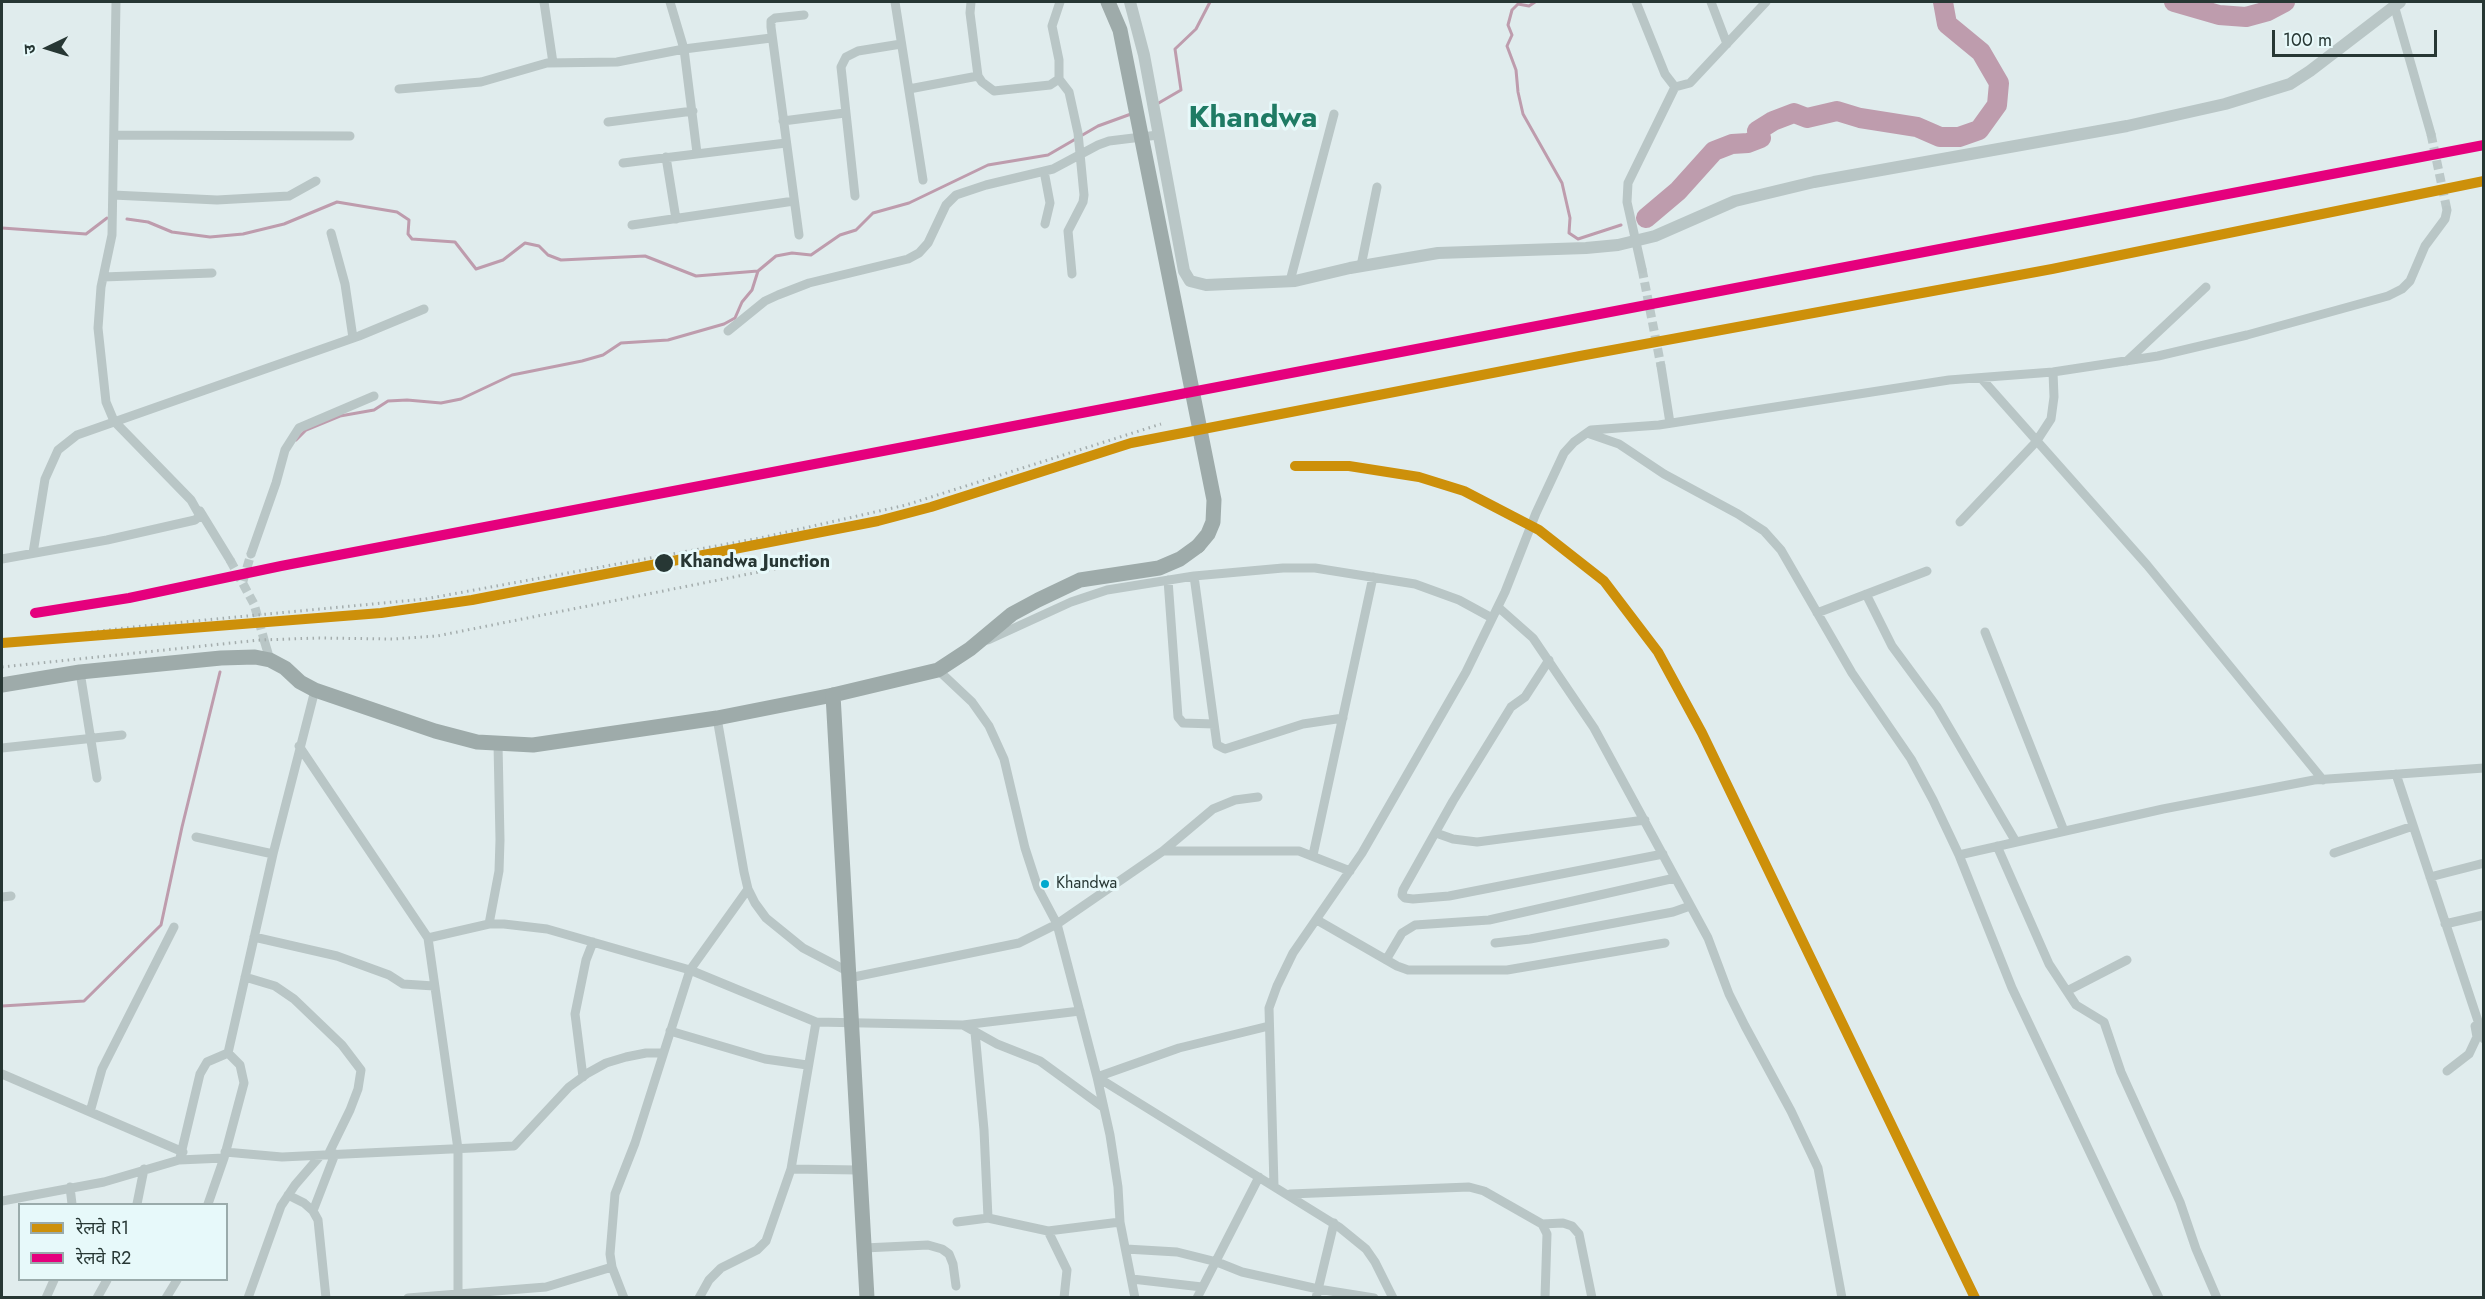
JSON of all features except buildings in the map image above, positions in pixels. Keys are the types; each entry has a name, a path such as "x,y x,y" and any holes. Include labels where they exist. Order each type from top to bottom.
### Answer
{"main road":[{"path":"2,685 80,672 221,658 255,657 270,660 315,690 435,731 498,744 533,745 717,718 833,695 938,670 970,649 1012,614 1080,580 1159,568 1180,559 1198,546 1208,534 1213,522 1214,500 1120,30 1108,2"},
{"path":"833,695 867,1298"}],"street":[{"path":"116,2 112,235 103,277 98,327 106,402 114,421 199,511 230,560"},
{"path":"544,2 552,63"},
{"path":"670,2 684,49 697,153"},
{"path":"895,2 923,180"},
{"path":"971,2 970,13 978,76 982,82 994,91 1050,85 1059,79"},
{"path":"1060,2 1052,26 1059,60 1059,79 1069,92 1078,133 1084,195 1068,231 1072,274"},
{"path":"1130,2 1144,55 1184,271 1190,281 1206,285 1290,281 1438,253 1586,248 1636,241 1655,236 1735,201 1814,182 2127,126 2225,104 2290,84 2397,3 2431,134"},
{"path":"1636,2 1665,74 1675,87"},
{"path":"1710,2 1727,44"},
{"path":"1642,268 1627,202 1628,183 1675,87 1690,83 1766,2"},
{"path":"799,235 771,38 771,21 775,18 804,15"},
{"path":"399,89 481,82 552,63 617,62 684,49 771,38"},
{"path":"855,196 841,67 846,57 858,51 901,44"},
{"path":"909,89 978,76"},
{"path":"608,122 693,111"},
{"path":"783,121 845,113"},
{"path":"1290,281 1334,114"},
{"path":"114,135 350,136"},
{"path":"728,331 765,301 778,295 808,283 908,259 919,253 928,243 946,205 956,195 1065,165 1109,141 1158,135"},
{"path":"623,163 786,143"},
{"path":"666,157 676,219"},
{"path":"1044,171 1050,203 1045,224"},
{"path":"113,195 217,200 289,196 316,182"},
{"path":"1361,266 1377,187"},
{"path":"632,225 794,201"},
{"path":"1274,1186 1269,1008 1277,986 1293,953 1350,871 1466,672 1498,607 1536,513 1564,453 1574,442 1591,430 1670,423 1809,401 1981,378 2053,372 2158,356 2247,335 2388,296 2410,281 2425,246 2445,219 2447,210"},
{"path":"331,233 345,284 353,338"},
{"path":"103,277 212,273"},
{"path":"2127,361 2206,287"},
{"path":"33,553 45,479 58,450 78,435 353,338 424,309"},
{"path":"1662,366 1670,423"},
{"path":"1960,522 2036,442 2051,419 2054,397 2053,372"},
{"path":"1981,378 2147,565 2323,780"},
{"path":"251,554 285,450 299,428 374,396"},
{"path":"1587,433 1619,444 1664,474 1738,514 1764,531 1780,550 1852,674 1911,759 1933,800 1959,855 2012,988 2159,1298"},
{"path":"2,559 107,540 195,519 200,516 199,511"},
{"path":"970,649 1071,602 1107,590 1194,576 1283,568 1315,568 1415,584 1459,600 1492,618"},
{"path":"1816,612 1927,571"},
{"path":"1194,576 1217,745 1225,749 1303,724 1343,718"},
{"path":"1313,855 1373,577"},
{"path":"1168,580 1178,717 1184,723 1214,724"},
{"path":"1866,594 1892,646 1937,707 2016,842"},
{"path":"1498,607 1533,638 1594,728 1714,951 1729,994 1791,1111 1818,1168 1842,1298"},
{"path":"1985,632 2064,831"},
{"path":"265,643 270,660"},
{"path":"1549,660 1525,697 1511,707 1402,890 1405,898 1449,896 1663,855"},
{"path":"938,670 972,702 988,726 1004,759 1025,848 1038,888 1057,924 1097,1077 1118,1187 1120,1222 1135,1298"},
{"path":"80,672 97,778"},
{"path":"228,1053 273,854 315,690"},
{"path":"717,718 748,889 766,918 783,933 803,948 849,975 1019,944 1057,924 1163,851 1224,803 1258,797"},
{"path":"2,748 122,735"},
{"path":"489,924 499,861 498,744"},
{"path":"299,746 428,938 458,1149 458,1296"},
{"path":"1959,855 2163,809 2323,780 2484,768"},
{"path":"2396,774 2484,1039"},
{"path":"1436,833 1453,839 1477,842 1645,820"},
{"path":"2334,853 2413,826"},
{"path":"196,837 273,854"},
{"path":"1997,846 2049,964 2076,1005 2104,1022 2121,1072 2180,1202 2196,1249 2217,1298"},
{"path":"1163,851 1299,851 1350,871"},
{"path":"2430,877 2484,863"},
{"path":"1386,960 1402,933 1415,925 1490,920 1675,878"},
{"path":"624,1298 612,1267 610,1229 615,1194 635,1143 690,970 748,889"},
{"path":"1495,943 1530,939 1673,912 1690,906"},
{"path":"2445,924 2484,915"},
{"path":"1317,920 1386,960 1408,970 1507,969 1665,943"},
{"path":"428,938 489,924 547,929 690,970 816,1022 963,1025 1080,1011"},
{"path":"90,1112 102,1069 174,927"},
{"path":"254,937 337,956 389,975 403,984 434,986"},
{"path":"583,1077 575,1014 592,942"},
{"path":"2067,992 2127,960"},
{"path":"245,977 275,986 294,999 342,1045 361,1070 358,1089 350,1110 328,1155 313,1211"},
{"path":"2447,1071 2469,1054 2477,1036 2474,1011"},
{"path":"699,1298 709,1280 721,1268 757,1250 766,1241 791,1169 816,1022"},
{"path":"963,1025 1040,1061 1103,1107"},
{"path":"1097,1077 1179,1047 1269,1026"},
{"path":"670,1031 765,1059 807,1065"},
{"path":"975,1032 984,1130 988,1218"},
{"path":"181,1156 200,1074 207,1062 228,1053"},
{"path":"208,1203 225,1155 244,1083 240,1065 228,1053"},
{"path":"2,1202 104,1182 181,1156 282,1157 514,1146 569,1087 583,1077 606,1063 646,1053 662,1053"},
{"path":"2,1074 90,1112 181,1156"},
{"path":"1097,1077 1334,1223 1366,1249 1393,1298"},
{"path":"248,1298 281,1206 288,1195 328,1155"},
{"path":"137,1203 144,1169"},
{"path":"791,1169 859,1170"},
{"path":"1197,1298 1259,1177"},
{"path":"1288,1194 1469,1187 1484,1191 1542,1224 1563,1223 1572,1226 1580,1234 1592,1298"},
{"path":"70,1188 72,1203"},
{"path":"288,1195 313,1211 318,1220 326,1298"},
{"path":"957,1222 988,1218 1048,1231 1120,1222"},
{"path":"1317,1293 1334,1223"},
{"path":"1542,1224 1547,1234 1545,1298"},
{"path":"1048,1231 1067,1270 1064,1298"},
{"path":"864,1248 928,1245 942,1249 948,1254 953,1264 956,1286"},
{"path":"1126,1249 1177,1252 1317,1293 1374,1298"},
{"path":"408,1298 458,1296 546,1287 612,1267"},
{"path":"1132,1279 1202,1287"},
{"path":"46,1298 54,1281"},
{"path":"97,1298 106,1281"},
{"path":"166,1298 176,1281"}],"waterway":[{"path":"1157,104 1181,90 1175,49 1196,29 1210,2"},
{"path":"1535,2 1529,6 1518,4 1512,10 1508,25 1512,35 1507,46 1516,70 1523,114 1562,183 1570,218 1569,233 1578,239 1621,225"},
{"path":"1646,218 1678,191 1714,151 1732,144 1748,143 1761,138 1757,131 1773,121 1794,113 1807,118 1837,111 1860,118 1917,127 1940,137 1959,137 1979,130 1997,105 1999,83 1981,52 1947,24 1943,2"},
{"path":"2174,2 2219,15 2246,17 2268,11 2285,2"},
{"path":"127,219 148,222 172,232 210,237 243,234 284,224 337,202 397,212 409,220 408,234 412,239 455,242 476,269 503,260 525,243 539,246 548,255 561,260 645,256 696,276 758,271 776,256 792,253 811,255 840,235 856,230 873,213 909,203 988,165 1048,155 1098,126 1131,114"},
{"path":"2,228 86,234 107,218"},
{"path":"296,440 306,430 340,416 374,410 388,401 441,403 461,399 512,375 603,355 621,343 668,340 724,324 735,318 742,302 752,290 758,271"},
{"path":"2,1006 84,1001 161,925 182,827 220,672"}],"tunnel":[{"path":"2431,134 2447,210"},
{"path":"1642,269 1661,366"},
{"path":"243,581 251,554"},
{"path":"230,560 254,604 265,643"}],"railway":[{"path":"2,643 142,626 425,599 760,538 906,505 1161,424"},
{"path":"1295,466 1349,466 1419,477 1464,491 1539,530 1604,581 1658,652 1702,733 1975,1298"},
{"path":"2,667 260,640 393,639 437,636 819,560"}],"rail line":[{"name":"R2","path":"35,613 129,598 281,566 2484,145"},
{"name":"R1","path":"2,643 381,613 472,600 878,521 931,507 1131,443 1580,356 2052,269 2484,181"},
{"name":"R1","path":"1295,466 1349,466 1419,477 1464,491 1539,530 1604,581 1658,652 1702,733 1975,1298"}],"place":[{"name":"Khandwa Junction","path":"664,563"},
{"name":"Khandwa","path":"1045,884"}],"district":[{"name":"Khandwa","path":"1253,120"}]}
